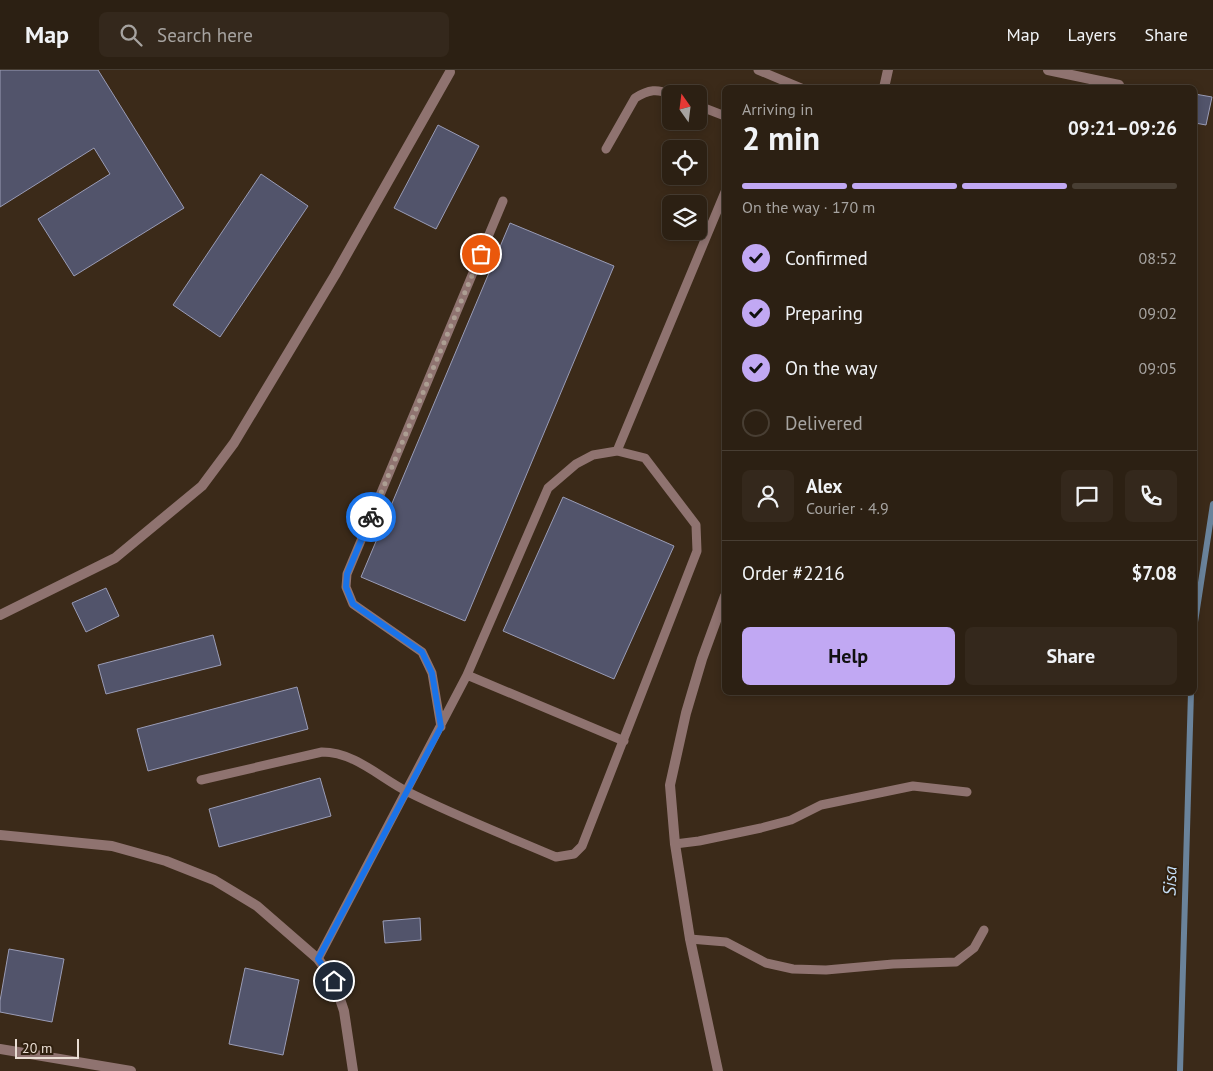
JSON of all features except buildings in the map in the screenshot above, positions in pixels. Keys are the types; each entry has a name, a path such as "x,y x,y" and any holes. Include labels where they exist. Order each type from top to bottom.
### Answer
{"street":[{"path":"885,85 888,70"},
{"path":"1048,70 1119,85"},
{"path":"0,615 115,558 202,486 234,443 335,275 450,72"},
{"path":"718,1071 690,939 675,844 670,785 686,713 702,659 722,604"},
{"path":"0,835 112,846 166,861 214,880 257,906 318,959 334,981 344,1011 354,1071"},
{"path":"0,1050 131,1071"}],"lane":[{"path":"758,70 794,85"},
{"path":"606,149 635,98 642,94 662,91"},
{"path":"708,109 722,115"},
{"path":"617,451 722,199"},
{"path":"441,727 432,673 422,652 353,604 346,587 347,574 503,201"},
{"path":"200,780 322,752 334,752 346,755 407,792 556,857 574,854 582,846 697,551 696,525 645,458 617,451 593,455 576,464 548,488 467,675 407,792 318,959"},
{"path":"467,675 624,741"},
{"path":"675,844 761,828 791,820 821,806 913,786 967,792"},
{"path":"690,939 726,942 766,963 793,969 826,970 893,964 956,962 974,948 984,930"}],"waterway":[{"name":"Sisa","path":"1197,609 1213,504"},
{"name":"Sisa","path":"1180,1071 1191,695"}],"way so far":[{"path":"371,517 481,254"}],"route":[{"path":"334,981 318,959 441,727 432,673 422,652 353,604 346,587 347,574 371,517"}]}
